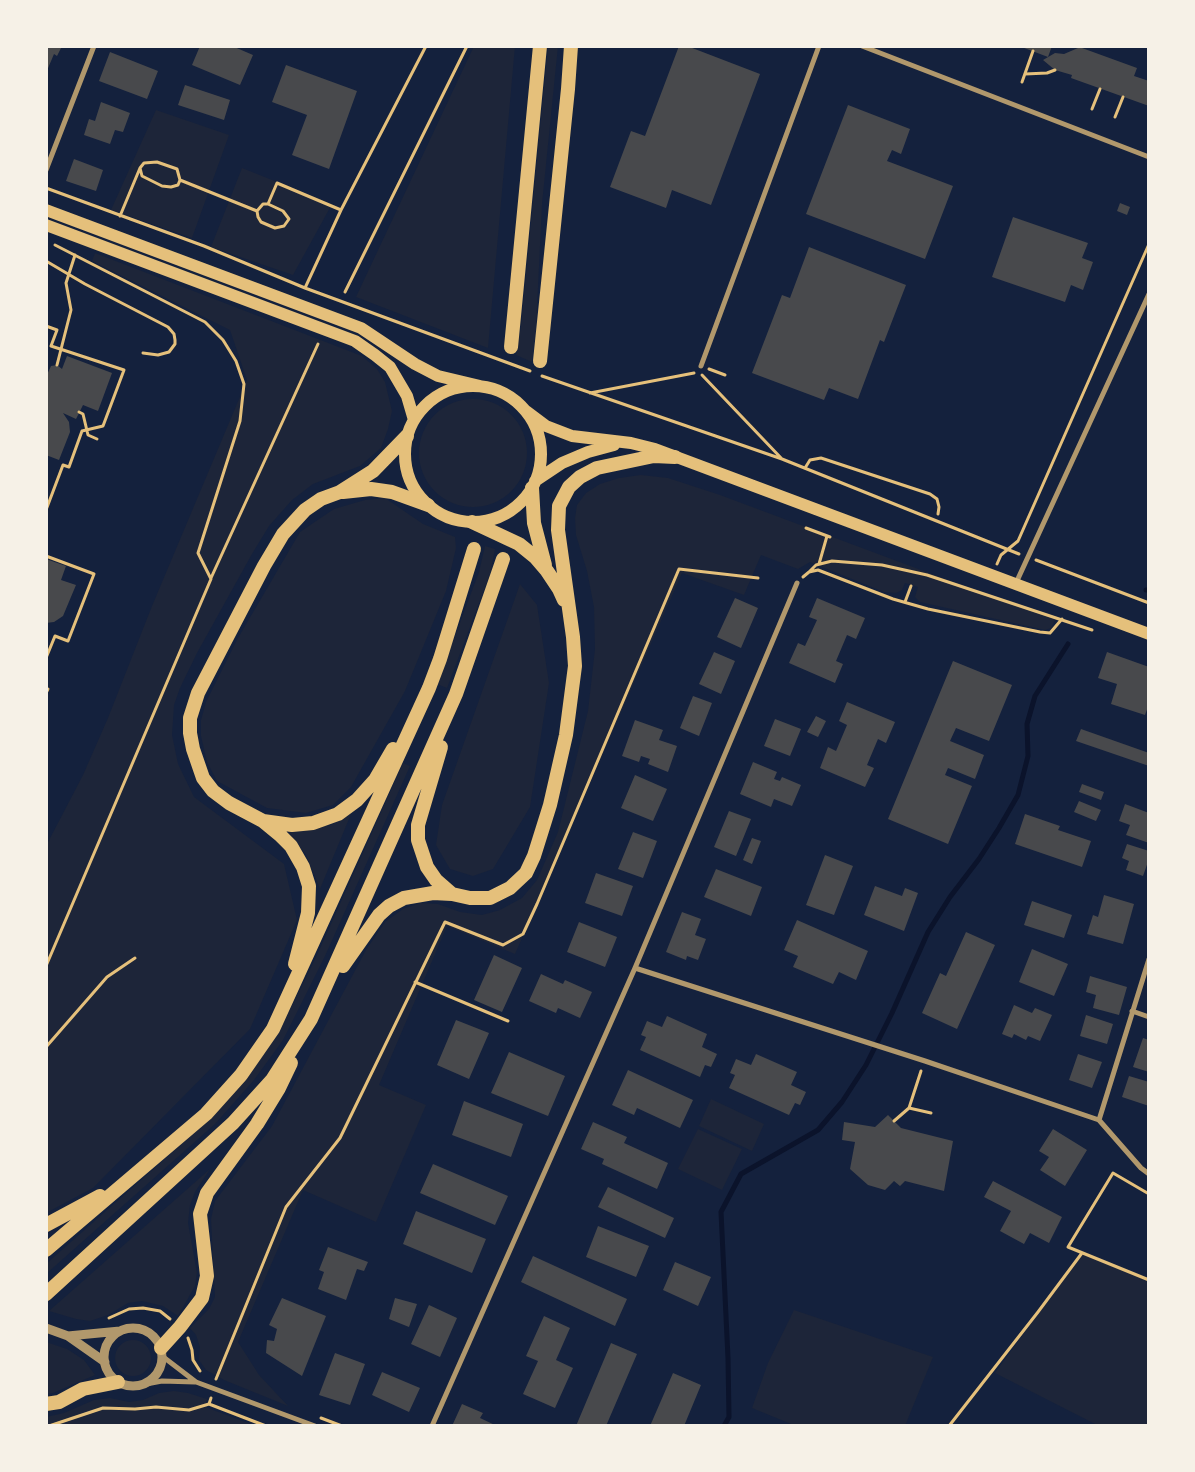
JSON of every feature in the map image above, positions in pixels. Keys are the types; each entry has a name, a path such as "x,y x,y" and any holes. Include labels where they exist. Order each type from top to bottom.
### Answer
{"highway":[{"path":"510,347 537,76 538,46"},
{"path":"540,361 571,46"},
{"path":"568,89 575,46"},
{"path":"273,1029 298,955 308,913 309,886 303,867 291,846 263,821 229,803 213,791 203,778 193,749 190,718 198,693 264,566 283,534 305,510 321,499 340,492 373,471 407,436"},
{"path":"46,1294 233,1123 272,1080 347,960 379,915 389,906 404,898 433,893 452,894 470,898 490,898 510,888 526,873 534,856 550,804 566,735 575,666 573,637 558,530 559,506 569,488 580,476 598,468 654,456 675,457"},
{"path":"534,485 534,523 547,571"},
{"path":"340,492 371,489 392,492 428,504"},
{"path":"472,522 519,544 535,556 559,589 570,617"},
{"path":"46,1250 206,1114 241,1075 273,1029 429,688 440,659 474,549"},
{"path":"452,894 436,880 427,868 418,840 418,825 456,694 503,559"},
{"path":"263,821 292,825 313,823 338,814 357,800 374,780 429,688"},
{"path":"161,1352 202,1298 207,1276 200,1214 207,1193 257,1124 279,1088 313,1016 456,694"},
{"path":"46,1225 131,1178"},
{"path":"46,1404 59,1402 83,1389 118,1382"}],"main road":[{"path":"46,210 362,328 415,364 438,376 497,390 513,399 546,426 572,436 631,443 655,449 1149,634"},
{"path":"46,224 355,341 376,354 390,367 407,396 414,420"},
{"path":"480,386 467,386 442,393 431,400 414,420 407,436 405,451 408,473 418,493 428,504 448,517 472,522 490,520 506,513 521,502 534,485 562,463 588,452 614,445 631,443"},
{"path":"526,411 534,423 539,437 541,452 540,467 534,485"}],"street":[{"path":"46,170 94,46"},
{"path":"701,366 819,46"},
{"path":"862,46 1149,157"},
{"path":"1016,584 1149,294"},
{"path":"432,1426 636,968 798,583"},
{"path":"1099,1120 1149,959"},
{"path":"636,968 894,1051 1099,1120 1141,1168 1149,1174"},
{"path":"1132,1011 1149,1017"},
{"path":"46,1328 64,1335 105,1362"},
{"path":"64,1335 132,1329 149,1333 156,1340 161,1352 161,1366 150,1381 141,1385"},
{"path":"123,1330 114,1335 108,1343 105,1352 107,1370 118,1382 133,1386 162,1381 196,1382 315,1426"},
{"path":"161,1352 196,1382"}],"path":[{"path":"305,288 341,210 426,46"},
{"path":"345,292 467,46"},
{"path":"1022,82 1033,52"},
{"path":"1025,74 1046,73 1055,70"},
{"path":"1092,109 1100,89"},
{"path":"1115,117 1123,97"},
{"path":"120,216 140,168 144,163 168,165 177,169 180,180 178,185 171,187 162,186 142,176 140,168"},
{"path":"180,180 257,210"},
{"path":"268,204 277,183 341,210"},
{"path":"46,188 204,246 305,288 590,393 782,459 1027,557 1149,603"},
{"path":"86,224 91,204"},
{"path":"263,204 268,204 288,215 289,219 284,226 275,228 262,222 258,217 257,210 263,204"},
{"path":"57,365 71,310 66,283 81,238"},
{"path":"54,244 205,322 224,340 236,361 244,384 240,420 198,553 211,579"},
{"path":"1007,549 1018,541 1149,244"},
{"path":"46,261 168,327 176,344 170,352 158,355 143,352"},
{"path":"46,326 57,330 51,346 124,370 103,426 82,431 69,467 63,465 46,510"},
{"path":"46,966 211,579 318,344"},
{"path":"701,366 725,375"},
{"path":"590,393 699,372 782,459"},
{"path":"79,412 83,414 88,435 97,439"},
{"path":"805,468 810,460 821,458 930,494 937,500 938,514"},
{"path":"806,528 829,536 819,564"},
{"path":"46,556 94,574 68,641 55,636 46,658"},
{"path":"798,583 819,564 832,561 882,565 927,575 1095,631"},
{"path":"215,1380 286,1207 340,1138 445,922 503,945 523,934 679,569 758,578"},
{"path":"808,572 818,570 828,572 875,593 928,609 1040,632 1050,633 1062,619"},
{"path":"904,602 911,586"},
{"path":"46,688 48,689 46,693"},
{"path":"46,1047 107,977 135,958"},
{"path":"415,982 508,1022"},
{"path":"894,1121 909,1108 920,1074"},
{"path":"909,1108 931,1113"},
{"path":"1149,1194 1113,1173 1068,1247 1149,1280"},
{"path":"949,1426 1082,1253"},
{"path":"48,1426 103,1408 135,1409 156,1407 189,1410 209,1404"}],"shaded area":[{"path":"474,46 515,46 488,348 356,297"},
{"path":"548,46 558,46 542,204 536,329 532,362 516,355 521,326"},
{"path":"156,110 229,135 192,238 111,210"},
{"path":"242,168 332,204 293,275 211,247"},
{"path":"95,253 362,356 377,369 385,382 392,411 381,448 360,466 313,484 292,500 269,526 197,653 174,705 172,735 178,764 194,797 284,864 297,920 250,1029 93,1188 46,1213 46,846 83,775 108,718 152,606 247,380 230,330 92,261"},
{"path":"473,399 494,403 511,415 523,432 527,453 523,474 511,491 494,503 473,507 452,503 435,491 423,474 419,453 423,432 435,415 452,403"},
{"path":"641,475 668,478 720,495 1055,620 1051,628 1045,630 920,602 915,597 918,587 905,583 902,590 896,593 884,592 810,562 798,569 761,555 744,595 682,573 515,954 447,926 379,1085 426,1105 376,1222 303,1190 238,1342 259,1375 288,1406 224,1380 206,1370 199,1360 200,1347 196,1335 190,1328 209,1309 215,1297 211,1219 215,1201 272,1126 366,950 385,922 403,909 420,903 438,904 460,912 482,915 500,910 522,898 537,880 558,832 588,711 595,649 594,607 587,571 576,535 575,518 577,505 586,493 600,484 619,478"},
{"path":"385,498 423,524 455,537 456,548 446,591 405,691 351,787 333,805 306,813 267,808 217,781 207,762 201,736 201,720 206,702 238,638 300,532 334,509 365,500"},
{"path":"485,546 495,549 490,574 447,688 437,684 479,572"},
{"path":"520,584 537,605 549,683 530,807 493,869 473,876 450,869 436,845 442,805"},
{"path":"403,763 410,766 325,956 283,1040 254,1080 215,1124 46,1274 46,1264 210,1119 248,1075 277,1036 318,953"},
{"path":"351,814 320,889 306,855 288,831 331,825"},
{"path":"711,1099 764,1124 752,1151 699,1126"},
{"path":"698,1129 742,1149 722,1190 678,1169"},
{"path":"210,1169 195,1192 190,1205 188,1223 197,1273 195,1286 178,1316 163,1306 142,1301 128,1303 108,1315 90,1321 49,1311"},
{"path":"1082,1253 1149,1280 1149,1426 1099,1426 995,1373"},
{"path":"794,1310 933,1357 905,1426 796,1426 752,1408 768,1363"},
{"path":"133,1340 140,1341 146,1345 150,1351 150,1365 146,1371 140,1375 133,1376 126,1375 120,1371 116,1365 115,1358 116,1351 120,1345 126,1341"},
{"path":"46,1342 67,1349 84,1360 95,1375 53,1393 46,1394"},
{"path":"174,1391 207,1399 205,1407 256,1426 46,1426 46,1417 64,1413 94,1400 110,1398 129,1402 143,1400 159,1393"}],"building":[{"path":"46,46 62,46 57,56 54,54 46,73"},
{"path":"200,46 232,46 253,55 240,85 192,65"},
{"path":"679,46 687,46 760,74 711,205 672,190 666,208 610,187 631,131 645,136"},
{"path":"1019,46 1052,46 1048,57"},
{"path":"1078,48 1137,68 1134,76 1149,81 1149,106 1071,78 1072,75 1055,70 1043,60 1055,53 1064,54"},
{"path":"110,52 158,71 147,99 99,81"},
{"path":"286,65 357,91 329,169 292,155 307,115 272,102"},
{"path":"185,85 230,100 224,120 178,105"},
{"path":"101,102 130,113 123,132 115,130 110,144 84,135 89,119 95,121"},
{"path":"848,105 910,129 901,154 892,150 887,161 953,186 925,259 806,214"},
{"path":"74,159 103,170 96,191 66,181"},
{"path":"1120,203 1130,207 1127,215 1117,211"},
{"path":"1013,217 1088,243 1082,258 1093,262 1083,290 1071,285 1065,302 992,277"},
{"path":"809,247 906,285 884,342 880,340 858,399 829,388 824,400 752,373 782,295 790,298"},
{"path":"67,356 112,373 98,411 83,405 76,419 63,413 69,422 70,432 59,460 46,455 46,377 51,366 57,365 62,369"},
{"path":"46,559 66,566 61,580 76,585 63,616 54,622 46,623"},
{"path":"735,598 758,608 741,648 717,637"},
{"path":"817,598 865,618 856,639 847,635 836,661 843,664 835,683 789,663 798,643 805,646 817,620 809,617"},
{"path":"714,652 735,661 721,694 699,684"},
{"path":"1107,652 1149,667 1149,704 1145,715 1111,704 1117,684 1098,678"},
{"path":"953,661 1012,685 989,741 956,728 950,741 984,755 975,779 948,768 945,775 972,786 948,844 888,819"},
{"path":"693,696 712,703 699,736 680,728"},
{"path":"847,702 895,722 886,743 878,739 867,765 874,768 865,787 820,768 828,747 836,751 847,725 839,721"},
{"path":"816,716 826,721 818,737 807,732"},
{"path":"775,719 801,729 790,756 764,746"},
{"path":"635,720 663,730 659,740 677,746 668,772 648,764 650,759 641,756 639,762 622,756"},
{"path":"1081,729 1149,753 1149,766 1076,741"},
{"path":"753,762 777,772 774,779 780,781 782,777 801,785 792,806 774,799 771,807 740,794"},
{"path":"635,775 667,789 653,821 621,808"},
{"path":"1082,784 1104,792 1101,800 1079,792"},
{"path":"1079,801 1101,810 1096,821 1074,812"},
{"path":"1125,804 1149,813 1149,843 1126,835 1130,825 1119,821"},
{"path":"729,811 751,819 736,856 714,847"},
{"path":"1025,814 1060,826 1058,830 1091,841 1082,867 1015,844"},
{"path":"633,832 657,841 643,878 618,869"},
{"path":"752,838 761,841 752,864 743,860"},
{"path":"1127,844 1149,851 1149,859 1143,876 1126,870 1129,861 1122,858"},
{"path":"825,855 853,866 834,915 806,905"},
{"path":"716,869 762,887 751,916 704,897"},
{"path":"596,873 633,886 622,916 585,903"},
{"path":"875,886 902,896 905,888 918,893 904,931 864,915"},
{"path":"1104,895 1134,904 1123,944 1087,934 1093,915 1098,917"},
{"path":"1032,901 1072,915 1064,938 1024,925"},
{"path":"682,912 701,919 695,935 706,939 698,960 687,956 686,960 666,952"},
{"path":"797,920 868,951 856,980 839,972 833,984 793,967 798,956 784,950"},
{"path":"579,922 617,937 605,967 567,952"},
{"path":"966,932 995,945 957,1029 922,1013 940,973 946,976"},
{"path":"1032,949 1068,964 1054,996 1019,982"},
{"path":"494,955 522,968 502,1012 474,1000"},
{"path":"541,974 563,984 565,980 592,992 580,1018 558,1008 556,1013 529,1001"},
{"path":"1090,976 1127,987 1119,1015 1093,1008 1096,995 1086,992"},
{"path":"1014,1005 1032,1013 1035,1008 1052,1015 1040,1041 1028,1036 1026,1040 1014,1034 1012,1038 1002,1034"},
{"path":"1086,1015 1113,1024 1107,1044 1080,1036"},
{"path":"667,1016 707,1034 702,1047 717,1054 711,1067 705,1065 700,1077 640,1050 646,1037 641,1035 647,1021 662,1027"},
{"path":"456,1020 489,1033 469,1079 437,1065"},
{"path":"1143,1038 1149,1040 1149,1072 1133,1067"},
{"path":"509,1052 565,1076 548,1116 491,1093"},
{"path":"756,1054 797,1072 791,1085 806,1092 800,1105 795,1103 789,1115 729,1088 735,1075 730,1073 736,1059 751,1065"},
{"path":"1078,1054 1102,1062 1092,1088 1069,1080"},
{"path":"628,1070 693,1100 680,1128 637,1108 634,1115 612,1105"},
{"path":"1129,1076 1149,1082 1149,1106 1122,1097"},
{"path":"464,1101 523,1124 511,1157 452,1135"},
{"path":"888,1115 901,1128 953,1141 944,1191 905,1181 900,1186 894,1181 885,1190 868,1185 850,1169 855,1142 842,1140 844,1122 875,1127"},
{"path":"593,1122 627,1137 624,1143 668,1163 657,1189 602,1164 604,1159 581,1149"},
{"path":"1053,1129 1087,1150 1065,1186 1040,1170 1049,1157 1039,1151"},
{"path":"433,1164 508,1196 495,1225 420,1193"},
{"path":"993,1181 1062,1217 1049,1243 1030,1233 1024,1244 1000,1231 1011,1211 984,1197"},
{"path":"608,1187 674,1218 665,1238 598,1207"},
{"path":"416,1211 486,1239 472,1273 403,1244"},
{"path":"598,1226 649,1246 636,1277 586,1257"},
{"path":"328,1247 368,1262 364,1271 357,1269 346,1300 318,1289 324,1272 319,1270"},
{"path":"533,1256 627,1299 615,1326 521,1282"},
{"path":"675,1262 711,1277 698,1306 663,1290"},
{"path":"282,1298 326,1316 302,1376 266,1353 267,1340 274,1341 277,1329 269,1325"},
{"path":"395,1298 417,1304 409,1327 389,1319"},
{"path":"429,1305 457,1318 440,1357 411,1344"},
{"path":"544,1316 570,1328 556,1360 573,1368 555,1408 523,1394 538,1361 526,1356"},
{"path":"611,1343 637,1354 606,1426 576,1426"},
{"path":"335,1353 365,1364 350,1405 319,1395"},
{"path":"382,1372 420,1388 409,1412 372,1395"},
{"path":"673,1373 701,1385 684,1426 650,1426"},
{"path":"462,1404 483,1413 480,1418 497,1426 452,1426"}],"waterway":[{"path":"724,1426 729,1417 721,1212 741,1174 818,1130 842,1102 866,1065 892,1013 928,932 950,897 979,859 1018,795 1028,756 1027,724 1035,696 1068,644"}]}
